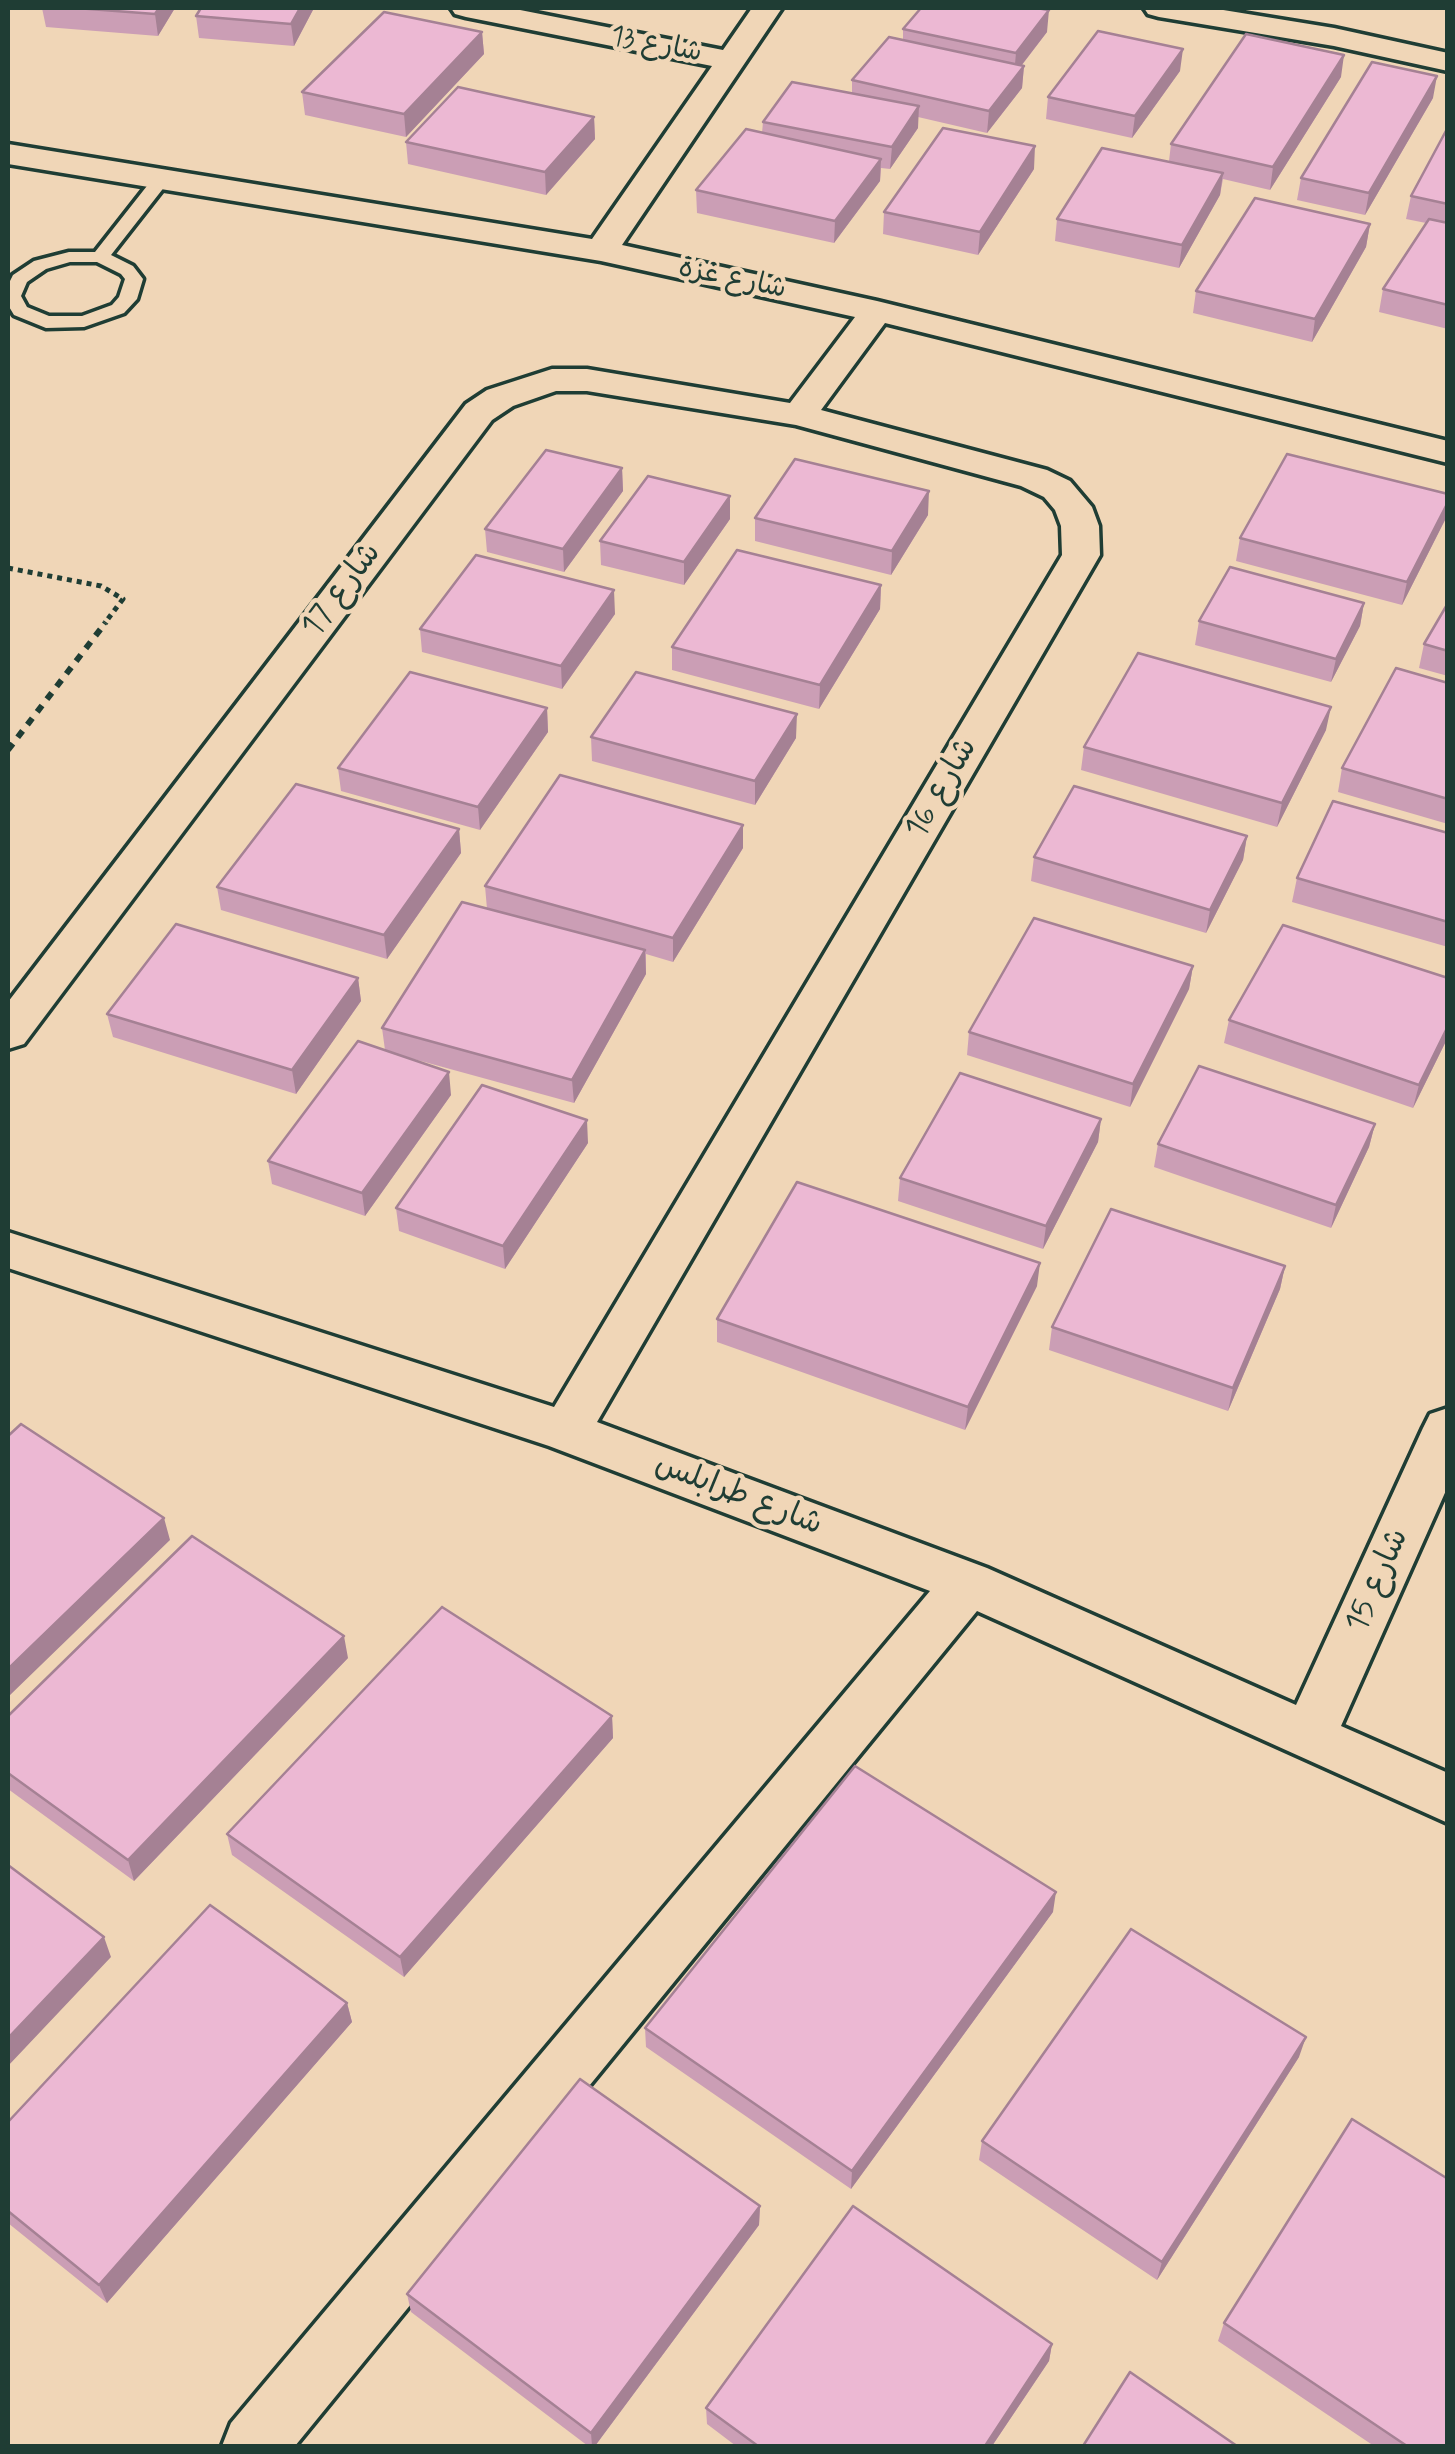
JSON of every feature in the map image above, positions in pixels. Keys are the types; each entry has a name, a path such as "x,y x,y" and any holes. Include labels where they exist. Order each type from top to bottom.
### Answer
{"street":[{"name":"شارع 13","path":"466,8 728,60"},
{"name":"شارع 13","path":"601,251 767,8"},
{"path":"1159,8 1334,37 1448,62"},
{"name":"شارع غزة","path":"8,154 601,251 878,312 1448,452"},
{"path":"799,415 878,312"},
{"name":"شارع 17","path":"8,1033 479,412 523,388 552,380 588,380 799,415"},
{"name":"شارع 16","path":"566,1431 1081,555 1080,526 1074,507 1056,489 1034,478 799,415"},
{"name":"شارع طرابلس","path":"8,1250 566,1431 968,1583 1448,1800"},
{"name":"شارع 15","path":"1310,1735 1448,1428"},
{"path":"254,2446 968,1583"}],"lane":[{"path":"100,257 160,181"},
{"path":"70,257 100,257 115,262 134,279 134,289 118,309 84,322 64,323 31,317 14,304 13,287 28,271 70,257"}],"path":[{"path":"8,568 101,586 123,599 8,750"}],"building":[{"path":"76,8 159,8 155,14"},
{"path":"201,8 300,8 291,24 196,16"},
{"path":"921,8 1049,10 1016,53 903,29"},
{"path":"384,12 482,32 404,114 302,92"},
{"path":"1098,31 1183,49 1135,116 1048,97"},
{"path":"1246,34 1344,55 1273,167 1171,144"},
{"path":"889,37 1024,66 989,111 852,80"},
{"path":"1372,62 1437,76 1369,193 1301,178"},
{"path":"792,82 919,106 892,147 763,122"},
{"path":"458,87 594,117 545,172 406,142"},
{"path":"1448,127 1448,204 1411,196"},
{"path":"943,128 1035,146 980,232 884,212"},
{"path":"746,129 881,159 835,221 696,190"},
{"path":"1102,148 1223,173 1182,245 1057,219"},
{"path":"1255,198 1370,224 1315,319 1196,291"},
{"path":"1429,219 1448,223 1448,305 1383,289"},
{"path":"546,450 622,468 563,549 485,529"},
{"path":"1287,454 1448,494 1448,502 1407,582 1240,538"},
{"path":"795,459 929,491 892,551 755,518"},
{"path":"648,476 730,496 684,562 600,541"},
{"path":"737,550 881,585 820,685 672,647"},
{"path":"476,555 614,590 561,666 420,629"},
{"path":"1230,567 1364,603 1336,659 1199,621"},
{"path":"1448,603 1448,651 1424,644"},
{"path":"1138,653 1331,707 1282,803 1084,747"},
{"path":"1396,668 1448,683 1448,799 1342,768"},
{"path":"410,672 547,708 478,807 338,768"},
{"path":"636,672 797,714 755,781 591,737"},
{"path":"560,775 743,825 673,938 485,886"},
{"path":"296,784 459,829 384,935 217,887"},
{"path":"1074,786 1247,836 1210,910 1034,857"},
{"path":"1333,801 1448,833 1448,922 1297,878"},
{"path":"462,902 645,950 572,1080 382,1028"},
{"path":"1034,918 1193,966 1133,1084 969,1032"},
{"path":"176,924 358,978 292,1070 107,1014"},
{"path":"1283,925 1448,978 1448,1026 1419,1085 1229,1020"},
{"path":"358,1041 449,1072 362,1193 268,1161"},
{"path":"1199,1066 1375,1124 1336,1205 1158,1144"},
{"path":"960,1073 1101,1119 1046,1226 900,1178"},
{"path":"482,1085 587,1120 503,1246 396,1208"},
{"path":"797,1182 1040,1263 968,1407 717,1319"},
{"path":"1111,1209 1285,1266 1233,1388 1052,1327"},
{"path":"21,1424 164,1518 8,1669 8,1436"},
{"path":"192,1536 344,1636 128,1860 8,1773 8,1716"},
{"path":"442,1607 612,1716 400,1957 227,1834"},
{"path":"855,1766 1056,1892 852,2171 645,2028"},
{"path":"8,1865 104,1937 8,2038"},
{"path":"210,1905 347,2003 99,2285 8,2211 8,2122"},
{"path":"1131,1929 1306,2037 1162,2262 982,2141"},
{"path":"580,2079 760,2206 591,2433 407,2294"},
{"path":"1352,2119 1448,2179 1448,2446 1407,2446 1224,2323"},
{"path":"853,2206 1052,2344 985,2446 758,2446 706,2408"},
{"path":"1130,2372 1237,2446 1083,2446"}]}
